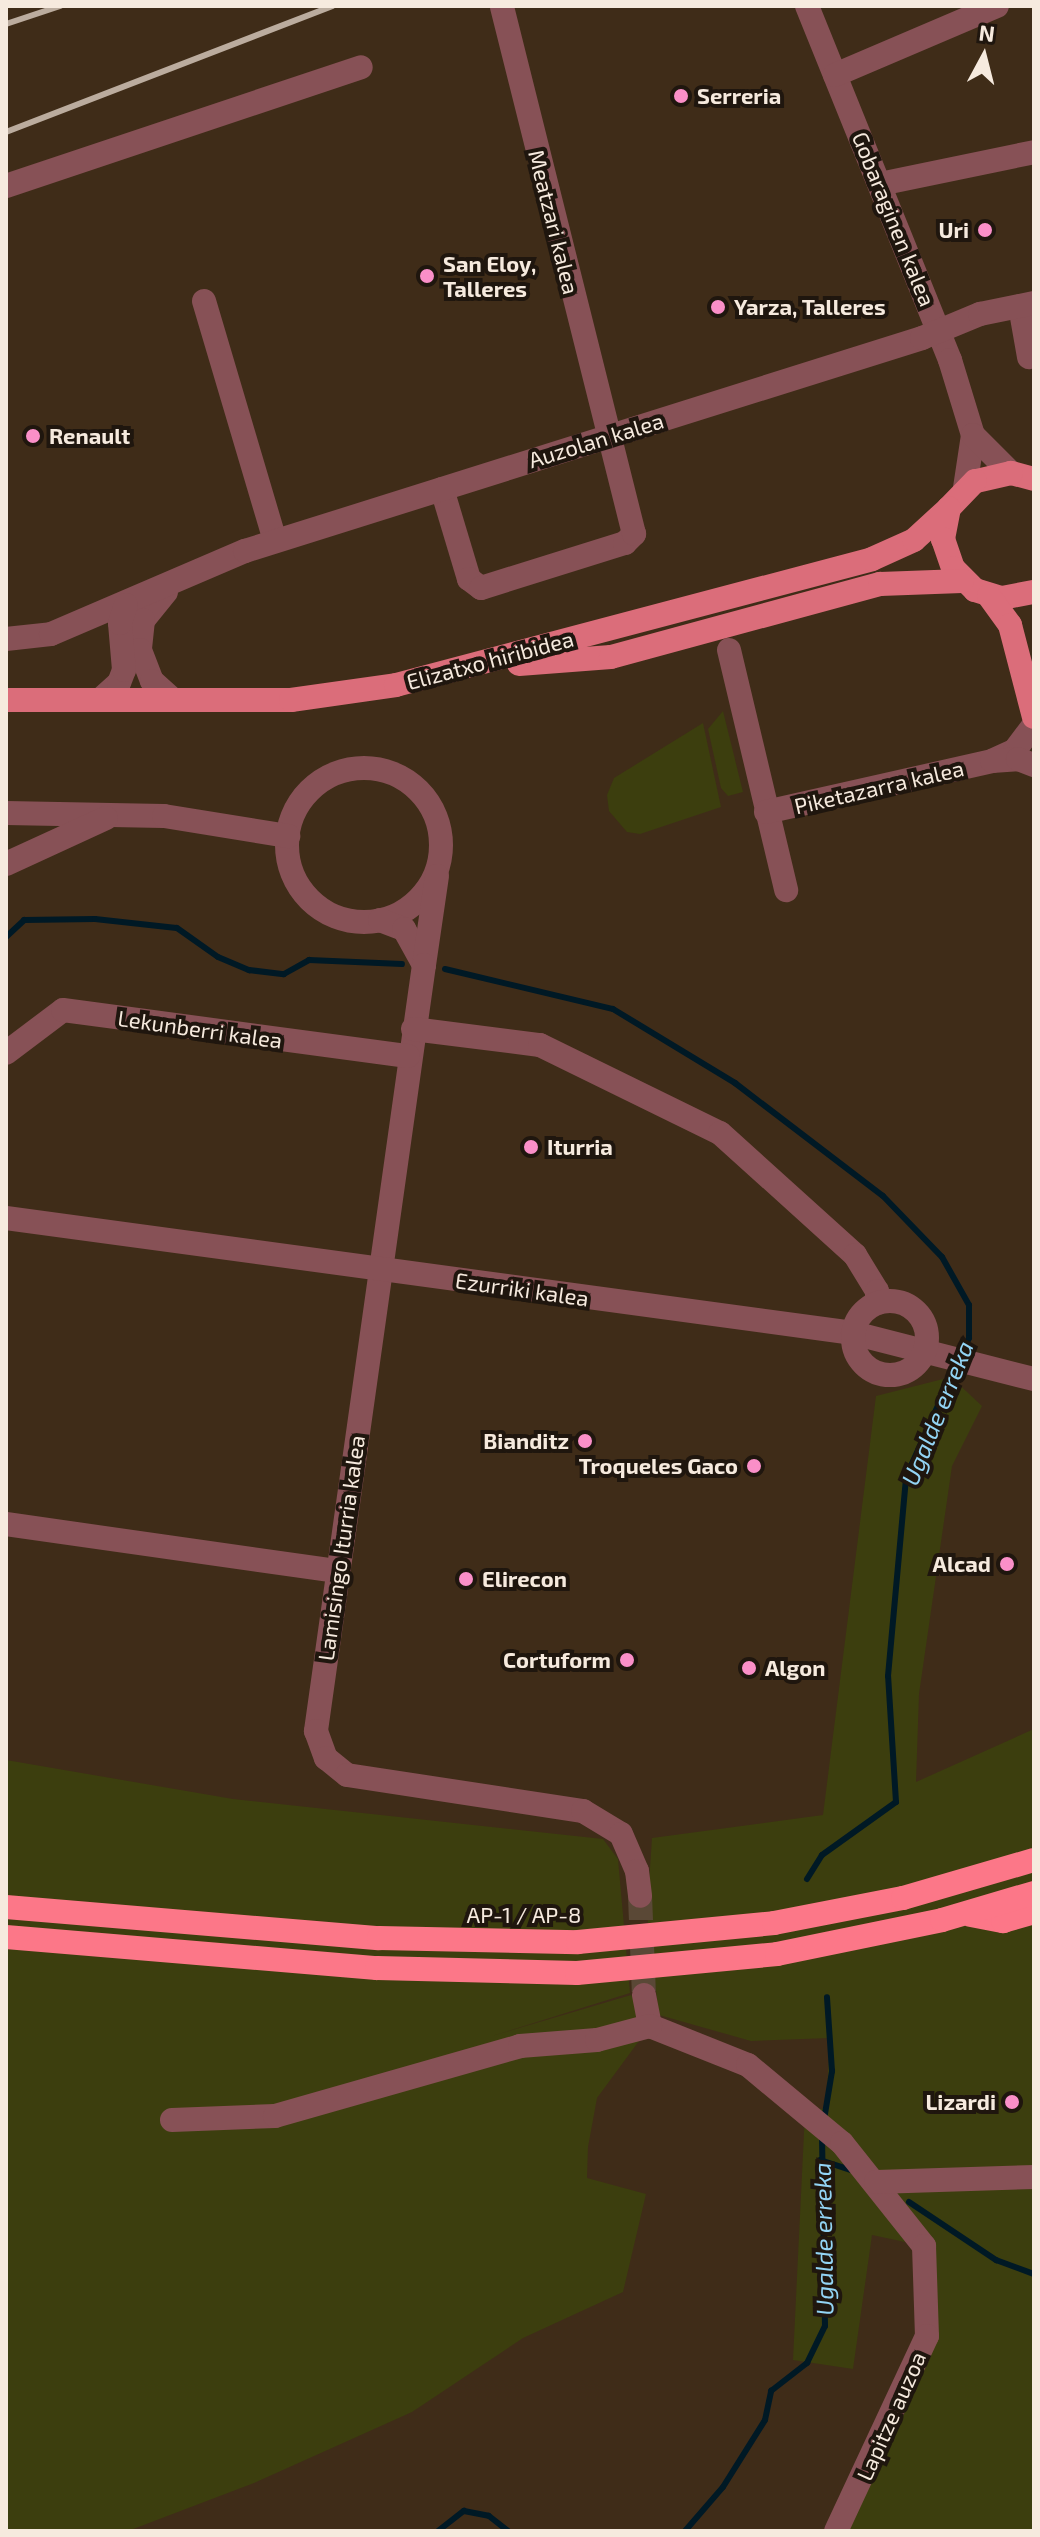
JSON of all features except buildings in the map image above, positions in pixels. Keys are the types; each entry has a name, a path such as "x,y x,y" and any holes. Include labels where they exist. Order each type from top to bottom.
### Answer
{"highway":[{"path":"903,1898 929,1878 1034,1842"},
{"name":"AP-1 / AP-8","path":"6,1907 379,1938 538,1942 709,1932 903,1898 1034,1860"},
{"path":"6,1937 377,1968 577,1973 777,1954 965,1914 1034,1893"},
{"path":"965,1914 1003,1921 1034,1912"}],"main road":[{"path":"965,488 986,476 1023,476"},
{"name":"Elizatxo hiribidea","path":"6,700 291,700 396,685 872,559 914,540 949,508 965,488"},
{"path":"949,508 946,554 962,581 989,596 1015,598 1034,592"},
{"name":"Elizatxo hiribidea","path":"6,711 257,712 363,703 517,664 611,657 880,584 962,581"},
{"path":"989,596 1015,636 1034,717"}],"street":[{"name":"Gobaraginen kalea","path":"807,6 940,332 973,435 965,488"},
{"name":"Meatzari kalea","path":"442,489 469,579 486,588 632,539 634,526 606,437 502,7"},
{"path":"835,75 993,7"},
{"path":"6,186 361,67"},
{"path":"880,184 1034,152"},
{"path":"204,301 275,541"},
{"name":"Auzolan kalea","path":"6,639 36,638 126,605 275,541 940,332 980,314 1027,305 1025,358"},
{"name":"Gobaraginen kalea","path":"973,435 1023,476"},
{"name":"Auzolan kalea","path":"130,634 147,611 175,585"},
{"path":"100,700 119,683 124,670 138,609 126,605"},
{"path":"78,623 130,634"},
{"path":"130,634 146,672 173,700"},
{"name":"Piketazarra kalea","path":"729,650 786,890"},
{"name":"Piketazarra kalea","path":"992,761 1015,750 1034,725"},
{"name":"Piketazarra kalea","path":"766,812 992,761 1018,759 1034,765"},
{"path":"380,920 409,908 438,873 439,823 427,798 393,772 366,767 333,773 310,788 290,818 288,836 296,883 314,904 337,918 380,920 404,929 424,965"},
{"path":"6,813 164,816 288,836"},
{"path":"6,864 112,815"},
{"name":"Lamisingo Iturria kalea","path":"438,873 408,1056 316,1731 326,1758 347,1775 583,1811 621,1834 637,1871 640,1896"},
{"name":"Lekunberri kalea","path":"6,1053 63,1010 408,1056"},
{"path":"413,1029 540,1045 720,1133 855,1255 877,1291 877,1303"},
{"name":"Ezurriki kalea","path":"6,1218 853,1333 925,1354 1034,1379"},
{"path":"853,1333 861,1315 877,1303 907,1305 918,1313 928,1338 925,1354"},
{"path":"6,1524 338,1571"},
{"path":"172,2120 275,2116 520,2046 597,2040 650,2026 644,1995"},
{"name":"Lapitze auzoa","path":"650,2026 665,2036 748,2065 842,2143 924,2246 927,2336 836,2531"},
{"path":"876,2182 1034,2177"}],"shaded area":[{"path":"723,711 743,792 728,796 721,788 708,729"},
{"path":"703,723 721,807 640,834 627,832 609,811 607,795 614,778"},
{"path":"951,1377 982,1406 952,1466 919,1694 916,1782 1034,1729 1034,2531 843,2531 927,2336 924,2246 872,2235 853,2369 793,2360 805,2112 826,2108 830,2038 751,2041 659,2015 647,1914 652,1838 823,1815 876,1396"},
{"path":"6,1760 233,1799 603,1839 618,1859 630,1993 492,2036 631,1995 650,2026 597,2098 588,2147 587,2178 646,2194 623,2292 523,2338 412,2412 254,2483 128,2531 6,2531"}],"waterway":[{"name":"Ugalde erreka","path":"6,937 24,920 95,919 177,928 218,957 249,970 284,974 309,960 402,964"},
{"name":"Ugalde erreka","path":"445,969 613,1009 735,1083 883,1196 942,1257 969,1305 969,1338 961,1355"},
{"name":"Ugalde erreka","path":"807,1879 822,1855 896,1802 888,1676 906,1477 956,1365"},
{"name":"Ugalde erreka","path":"824,2120 832,2071 827,1997"},
{"name":"Ugalde erreka","path":"685,2531 723,2487 765,2420 771,2391 807,2363 825,2326 822,2135"},
{"path":"820,2160 850,2170"},
{"path":"909,2202 996,2260 1034,2274"},
{"name":"Ugalde erreka","path":"438,2531 464,2511 489,2516 508,2531"}],"tunnel":[{"path":"640,1896 644,1995"}],"railway":[{"path":"6,24 60,6"},
{"path":"6,132 332,6"}],"place":[{"name":"Serreria","path":"681,96"},
{"name":"Uri","path":"985,230"},
{"name":"San Eloy, Talleres","path":"427,276"},
{"name":"Yarza, Talleres","path":"718,307"},
{"name":"Renault","path":"33,436"},
{"name":"Iturria","path":"531,1147"},
{"name":"Bianditz","path":"585,1441"},
{"name":"Troqueles Gaco","path":"754,1466"},
{"name":"Alcad","path":"1007,1564"},
{"name":"Elirecon","path":"466,1579"},
{"name":"Cortuform","path":"627,1660"},
{"name":"Algon","path":"749,1668"},
{"name":"Lizardi","path":"1012,2102"}]}
